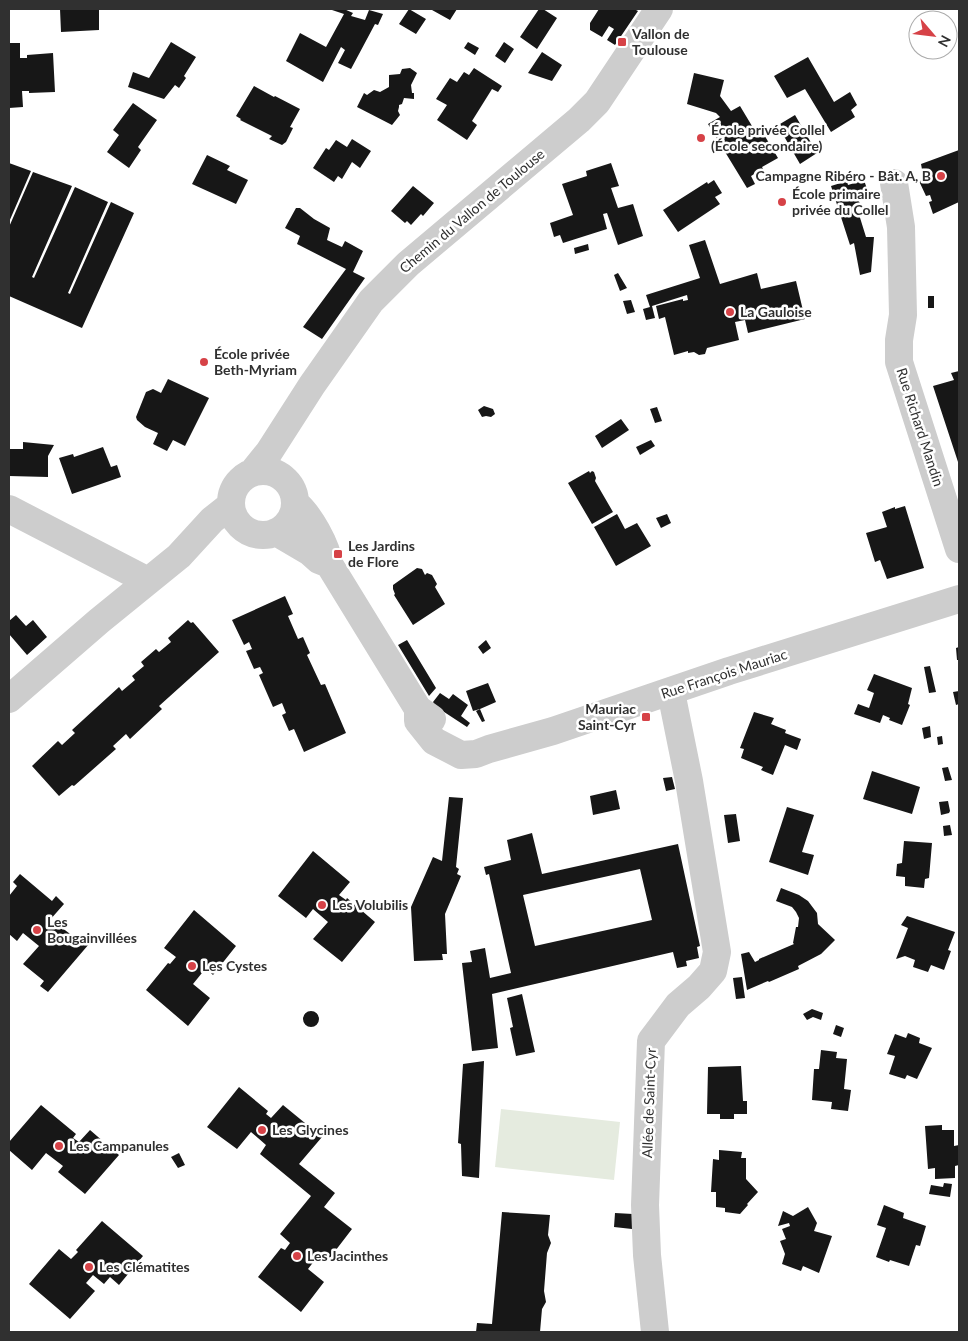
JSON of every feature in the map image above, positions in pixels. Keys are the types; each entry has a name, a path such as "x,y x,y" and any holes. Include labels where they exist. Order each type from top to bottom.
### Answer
{"street":[{"name":"Chemin du Vallon de Toulouse","path":"252,473 269,452 312,385 371,301 408,264 579,120 597,102 659,9"},
{"name":"Rue Richard Mandin","path":"894,184 901,227 903,315 899,340 899,362 959,549"},
{"name":"Chemin du Vallon de Toulouse","path":"290,420 291,493"},
{"path":"271,472 280,476 291,493 290,521 276,532 266,535 256,534 246,530 234,517 231,505 232,495 236,486 252,473 271,472"},
{"name":"Rue François Mauriac","path":"291,493 328,553 329,564 418,709 455,736 476,746 489,749 553,731 959,599"},
{"path":"9,699 179,556 212,520 231,505"},
{"path":"9,510 148,581"},
{"path":"179,556 246,530"},
{"name":"Rue François Mauriac","path":"276,532 310,552 319,560 329,564"},
{"name":"Allée de Saint-Cyr","path":"655,1332 647,1256 645,1205 650,1041 678,1005 700,987 713,971 717,952 689,781 671,692"}],"shaded area":[{"path":"501,1109 620,1122 614,1180 495,1167"}],"building":[{"path":"60,9 99,9 99,30 61,32"},
{"path":"329,9 344,9 353,13 351,16 365,20 369,10 383,14 378,25 375,24 351,69 338,63 345,50 341,47 323,82 286,61 300,33 326,47 344,14"},
{"path":"409,9 426,19 416,34 399,24"},
{"path":"433,9 457,9 450,20"},
{"path":"539,9 543,9 557,18 537,49 520,37"},
{"path":"599,9 634,9 638,11 615,45 607,40 614,29 609,26 602,37 590,30 590,23"},
{"path":"171,42 196,57 179,88 175,85 164,99 128,87 133,72 149,78"},
{"path":"468,42 479,48 475,55 464,48"},
{"path":"504,42 514,49 505,63 495,56"},
{"path":"9,43 20,43 20,58 27,58 27,55 53,53 55,92 29,93 29,91 22,91 23,107 9,108"},
{"path":"542,52 562,65 552,81 528,73"},
{"path":"808,57 834,102 850,92 857,105 851,110 855,117 831,132 805,89 787,98 774,76"},
{"path":"410,68 417,73 411,85 414,99 404,98 402,104 399,105 398,111 400,115 392,125 357,107 364,93 367,95 374,90 380,92 389,87 389,75 400,74 402,69"},
{"path":"474,68 502,86 498,92 492,89 472,121 477,125 467,140 437,120 447,105 436,99 450,78 457,82 464,72 469,75"},
{"path":"694,73 724,80 720,96 731,111 740,106 758,136 763,133 778,158 751,176 755,184 747,188 708,124 720,117 716,113 687,104"},
{"path":"254,86 300,109 290,127 293,128 286,142 282,145 269,139 272,136 240,120 236,116"},
{"path":"133,103 157,120 138,147 141,150 129,168 107,152 119,135 113,130"},
{"path":"795,115 817,153 800,164 781,131 783,130 780,124"},
{"path":"352,139 371,151 360,168 352,162 342,179 338,176 334,182 313,168 326,148 329,150 336,140 347,147"},
{"name":"Campagne Ribéro - Bât. A, B","path":"959,150 959,202 933,214 929,202 932,201 930,195 926,196 919,181 924,180 921,164"},
{"path":"207,155 230,166 227,170 248,180 236,204 192,184"},
{"path":"9,163 31,171 9,222"},
{"path":"611,163 619,186 611,188 618,208 633,204 643,236 618,245 607,213 603,214 607,229 563,243 560,235 554,237 550,223 573,215 562,184 587,176 586,171"},
{"path":"33,172 72,186 32,277 34,278 75,187 108,202 68,293 70,294 111,202 134,213 82,328 9,296 9,227"},
{"path":"714,180 722,193 715,197 720,204 678,232 663,210 707,182 708,184"},
{"path":"864,180 869,195 858,199 861,206 857,208 866,237 874,237 871,272 860,275 854,243 850,245 831,186 847,181 848,185"},
{"path":"413,186 434,203 423,216 421,214 411,225 407,221 405,223 391,211"},
{"path":"296,208 300,208 330,228 327,240 342,247 345,241 363,251 353,272 365,278 322,339 303,327 346,269 297,244 300,236 285,228"},
{"name":"La Gauloise","path":"705,240 720,284 757,273 761,289 796,281 805,319 748,333 745,320 735,322 739,340 707,348 705,354 699,355 694,352 688,353 688,351 674,355 665,317 659,319 656,306 683,299 683,301 688,300 687,295 652,306 655,318 646,320 643,309 650,307 646,295 700,278 689,245"},
{"path":"588,244 589,250 575,254 574,248"},
{"path":"618,273 627,288 620,291 614,275"},
{"path":"928,296 934,296 934,308 928,308"},
{"path":"631,300 635,312 627,314 623,301"},
{"path":"959,371 959,465 933,386 954,380 951,373"},
{"path":"168,379 209,398 185,446 173,440 167,451 153,444 158,433 145,427 136,417 146,392 153,389 161,393"},
{"path":"484,406 493,409 495,414 491,417 482,417 478,410"},
{"path":"657,407 662,421 655,423 650,409"},
{"path":"621,419 629,430 602,448 595,436"},
{"path":"651,440 655,446 640,455 636,447"},
{"path":"23,442 54,445 48,456 48,477 9,476 10,449 23,449"},
{"path":"103,447 111,467 117,465 121,477 72,494 59,458 73,454 74,457"},
{"path":"589,471 590,473 594,472 595,481 613,512 592,524 568,483"},
{"path":"905,506 924,568 887,579 880,560 875,562 866,533 887,527 882,512 895,507 895,509"},
{"path":"617,514 625,529 637,523 651,546 616,566 594,527"},
{"path":"667,514 671,523 661,528 656,518"},
{"path":"417,568 422,569 425,575 427,573 432,575 437,584 435,587 445,604 413,625 394,595 393,585"},
{"path":"285,596 293,614 288,616 298,639 303,637 310,653 307,655 321,685 325,684 346,733 304,752 294,729 289,731 282,715 286,713 282,703 273,707 259,675 263,673 260,667 254,669 246,651 252,649 249,642 244,645 232,620"},
{"path":"16,615 26,626 33,620 47,637 27,655 9,634 9,621"},
{"path":"188,620 191,623 193,622 219,652 159,706 162,709 130,739 126,734 113,746 116,749 74,786 72,785 59,796 32,766 58,741 62,745 75,733 72,730 119,687 122,691 135,680 132,676 144,666 141,662 156,649 159,652 171,642 168,638"},
{"path":"407,640 436,688 429,696 398,645"},
{"path":"486,640 491,648 483,654 478,647"},
{"path":"959,647 959,660 957,660 956,648"},
{"path":"930,666 936,692 929,693 924,667"},
{"path":"874,674 912,688 908,704 910,705 902,725 889,720 890,718 883,715 880,723 854,714 858,704 869,708 874,693 867,690"},
{"path":"488,683 496,702 473,711 466,691"},
{"path":"959,691 959,704 956,705 953,692"},
{"path":"440,693 449,699 453,694 468,705 461,716 470,723 467,727 435,706 433,702"},
{"path":"480,709 485,721 482,722 476,711"},
{"path":"754,712 774,718 771,724 786,730 785,733 801,739 797,750 785,745 773,775 761,770 763,767 741,758 744,749 740,748"},
{"path":"930,726 931,737 924,739 922,728"},
{"path":"942,736 943,744 938,745 937,737"},
{"path":"948,767 952,780 945,781 942,768"},
{"path":"872,771 920,787 912,814 863,799"},
{"path":"672,777 675,789 666,791 663,778"},
{"path":"616,790 620,809 593,815 590,796"},
{"path":"449,797 463,798 456,867 459,869 457,874 461,876 445,914 447,954 442,954 443,960 414,961 411,907 433,857 442,861"},
{"path":"948,801 949,813 941,815 939,802"},
{"path":"787,807 814,815 802,852 814,855 808,875 769,862"},
{"path":"736,814 740,841 728,843 724,815"},
{"path":"950,825 952,835 944,836 943,826"},
{"path":"532,833 542,874 678,844 700,946 697,947 699,958 686,961 687,966 677,968 673,952 492,994 498,1048 472,1051 462,963 472,962 470,951 485,948 490,978 511,973 489,874 486,875 484,867 511,860 507,840","holes":["640,869 652,920 535,946 523,895"]},
{"path":"904,841 932,843 929,878 925,879 924,888 905,886 905,877 896,876 897,864 902,863"},
{"name":"Les Volubilis","path":"313,851 350,882 339,895 346,900 347,898 375,922 342,962 313,939 328,922 313,909 306,918 278,896"},
{"name":"Les Bougainvillées","path":"20,874 52,901 56,896 64,904 49,921 56,926 57,924 78,940 81,936 89,944 48,992 40,986 44,981 23,964 39,946 23,933 17,941 9,934 9,896 17,886 13,882"},
{"path":"781,888 799,895 808,901 817,913 818,924 835,940 821,954 798,966 799,969 747,990 741,954 749,952 755,962 794,944 799,918 792,907 776,901"},
{"name":"Les Cystes","path":"194,910 236,946 213,975 206,968 193,984 210,998 188,1026 146,990 168,963 170,964 176,957 164,948"},
{"path":"907,916 955,932 948,950 951,951 944,970 931,965 928,972 913,967 915,960 905,956 896,959 908,928 901,925"},
{"path":"742,977 745,998 736,999 733,978"},
{"path":"522,994 535,1052 516,1056 510,1028 513,1027 507,998"},
{"path":"812,1009 823,1013 821,1020 813,1017 807,1020 803,1014"},
{"path":"311,1011 319,1019 311,1027 303,1019"},
{"path":"836,1025 844,1028 841,1037 833,1034"},
{"path":"908,1033 920,1038 919,1043 932,1048 917,1079 907,1075 905,1079 889,1074 895,1056 887,1054 895,1034 906,1038"},
{"path":"821,1050 837,1052 836,1058 847,1059 844,1089 851,1090 848,1111 831,1109 832,1102 812,1100 814,1069 819,1069"},
{"path":"484,1061 479,1178 462,1176 461,1144 458,1143 463,1064"},
{"path":"741,1066 743,1101 747,1101 747,1114 734,1114 734,1119 720,1119 720,1114 707,1114 708,1067"},
{"path":"239,1087 268,1111 266,1114 271,1118 283,1105 322,1137 299,1164 335,1193 324,1207 352,1229 329,1259 321,1252 308,1269 324,1282 301,1312 258,1277 281,1248 285,1250 290,1243 280,1234 311,1196 260,1154 266,1145 251,1132 237,1149 207,1127"},
{"name":"Les Campanules","path":"41,1105 76,1134 73,1138 79,1142 90,1130 119,1155 85,1194 58,1172 63,1166 46,1153 32,1170 9,1150 9,1142"},
{"path":"942,1125 942,1130 954,1130 954,1146 959,1145 959,1165 955,1166 955,1178 935,1179 935,1168 928,1169 925,1126"},
{"path":"719,1150 742,1152 741,1158 746,1158 746,1179 758,1192 740,1214 725,1212 725,1208 716,1207 716,1192 711,1192 713,1159 719,1160"},
{"path":"179,1153 185,1165 178,1168 171,1157"},
{"path":"944,1183 952,1184 950,1197 929,1194 931,1185 943,1187"},
{"path":"884,1205 904,1213 903,1218 926,1226 920,1246 916,1245 909,1266 876,1257 886,1228 877,1225"},
{"path":"808,1207 817,1223 814,1231 832,1236 819,1273 803,1266 801,1271 782,1264 785,1254 780,1241 786,1239 782,1229 790,1226 789,1223 778,1226 783,1211 793,1216"},
{"path":"502,1212 550,1215 548,1235 551,1243 547,1253 544,1291 546,1302 542,1309 540,1332 476,1332 477,1323 492,1324"},
{"path":"615,1213 633,1214 632,1229 614,1227"},
{"name":"Les Clématites","path":"102,1221 143,1256 119,1285 110,1277 104,1284 93,1275 86,1283 95,1291 70,1319 29,1284 59,1249 71,1259 78,1252 76,1250"}],"place":[{"name":"Vallon de Toulouse","path":"622,42"},
{"name":"École privée Collel (École secondaire)","path":"701,138"},
{"name":"Campagne Ribéro - Bât. A, B","path":"941,176"},
{"name":"École primaire privée du Collel","path":"782,202"},
{"name":"La Gauloise","path":"730,312"},
{"name":"École privée Beth-Myriam","path":"204,362"},
{"name":"Les Jardins de Flore","path":"338,554"},
{"name":"Mauriac Saint-Cyr","path":"646,717"},
{"name":"Les Volubilis","path":"322,905"},
{"name":"Les Bougainvillées","path":"37,930"},
{"name":"Les Cystes","path":"192,966"},
{"name":"Les Glycines","path":"262,1130"},
{"name":"Les Campanules","path":"59,1146"},
{"name":"Les Jacinthes","path":"297,1256"},
{"name":"Les Clématites","path":"89,1267"}]}
